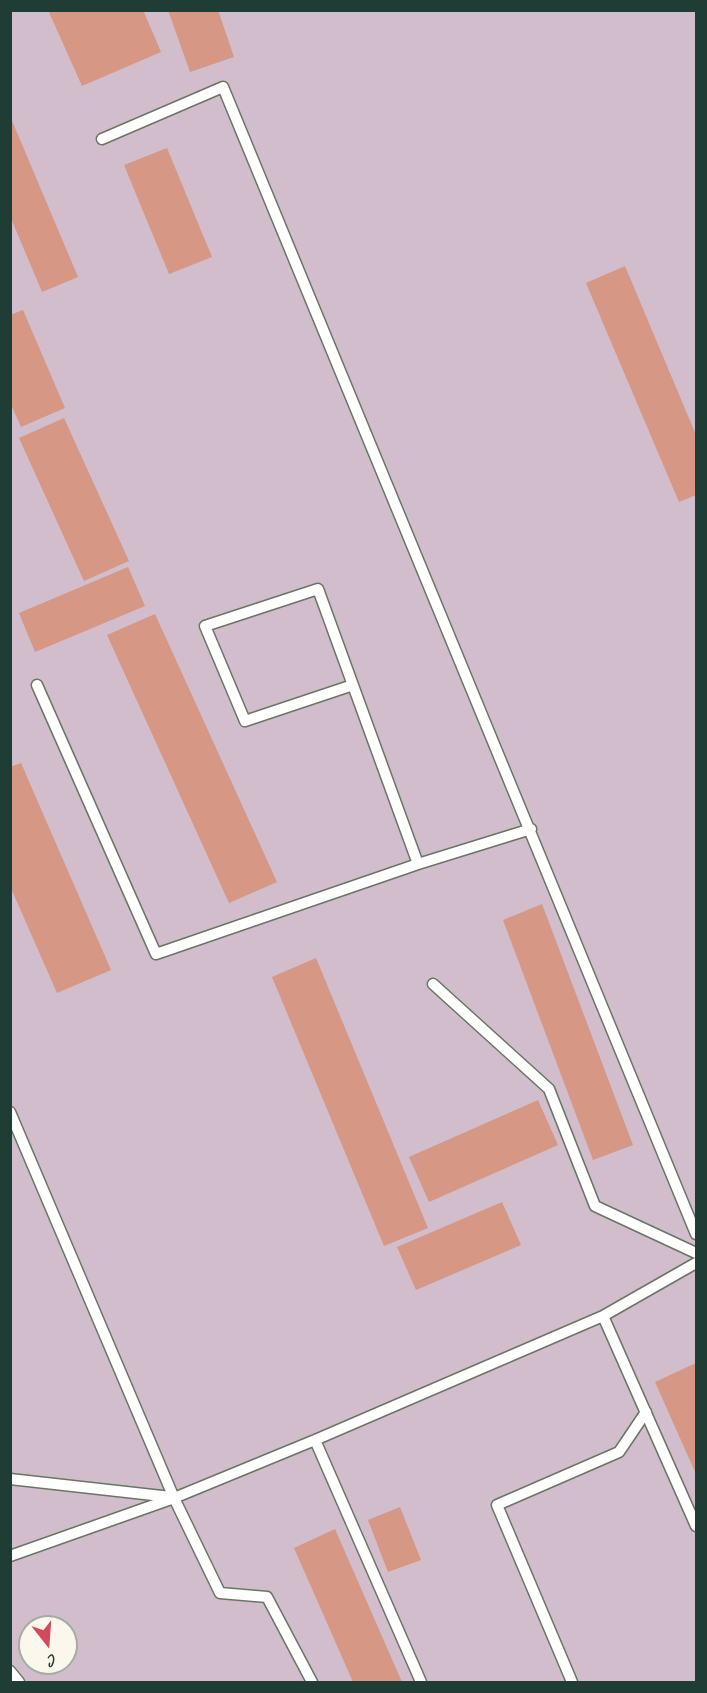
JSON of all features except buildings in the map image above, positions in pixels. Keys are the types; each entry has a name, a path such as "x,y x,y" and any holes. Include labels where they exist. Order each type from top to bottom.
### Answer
{"lane":[{"path":"102,139 223,87 531,829 696,1234"},
{"path":"353,685 245,721 205,626 318,590 353,685 418,864"},
{"path":"38,685 156,954 418,864 531,829"},
{"path":"432,984 549,1089 594,1206 696,1253"},
{"path":"10,1112 174,1498 220,1593 267,1597 312,1683"},
{"path":"10,1556 174,1498 315,1440 603,1316 696,1263"},
{"path":"603,1316 696,1526"},
{"path":"572,1683 497,1505 619,1452 646,1412"},
{"path":"315,1440 421,1683"},
{"path":"10,1479 174,1498"},
{"path":"10,1671 20,1683"}],"shaded area":[{"path":"11,11 696,11 696,1682 11,1682"}]}
